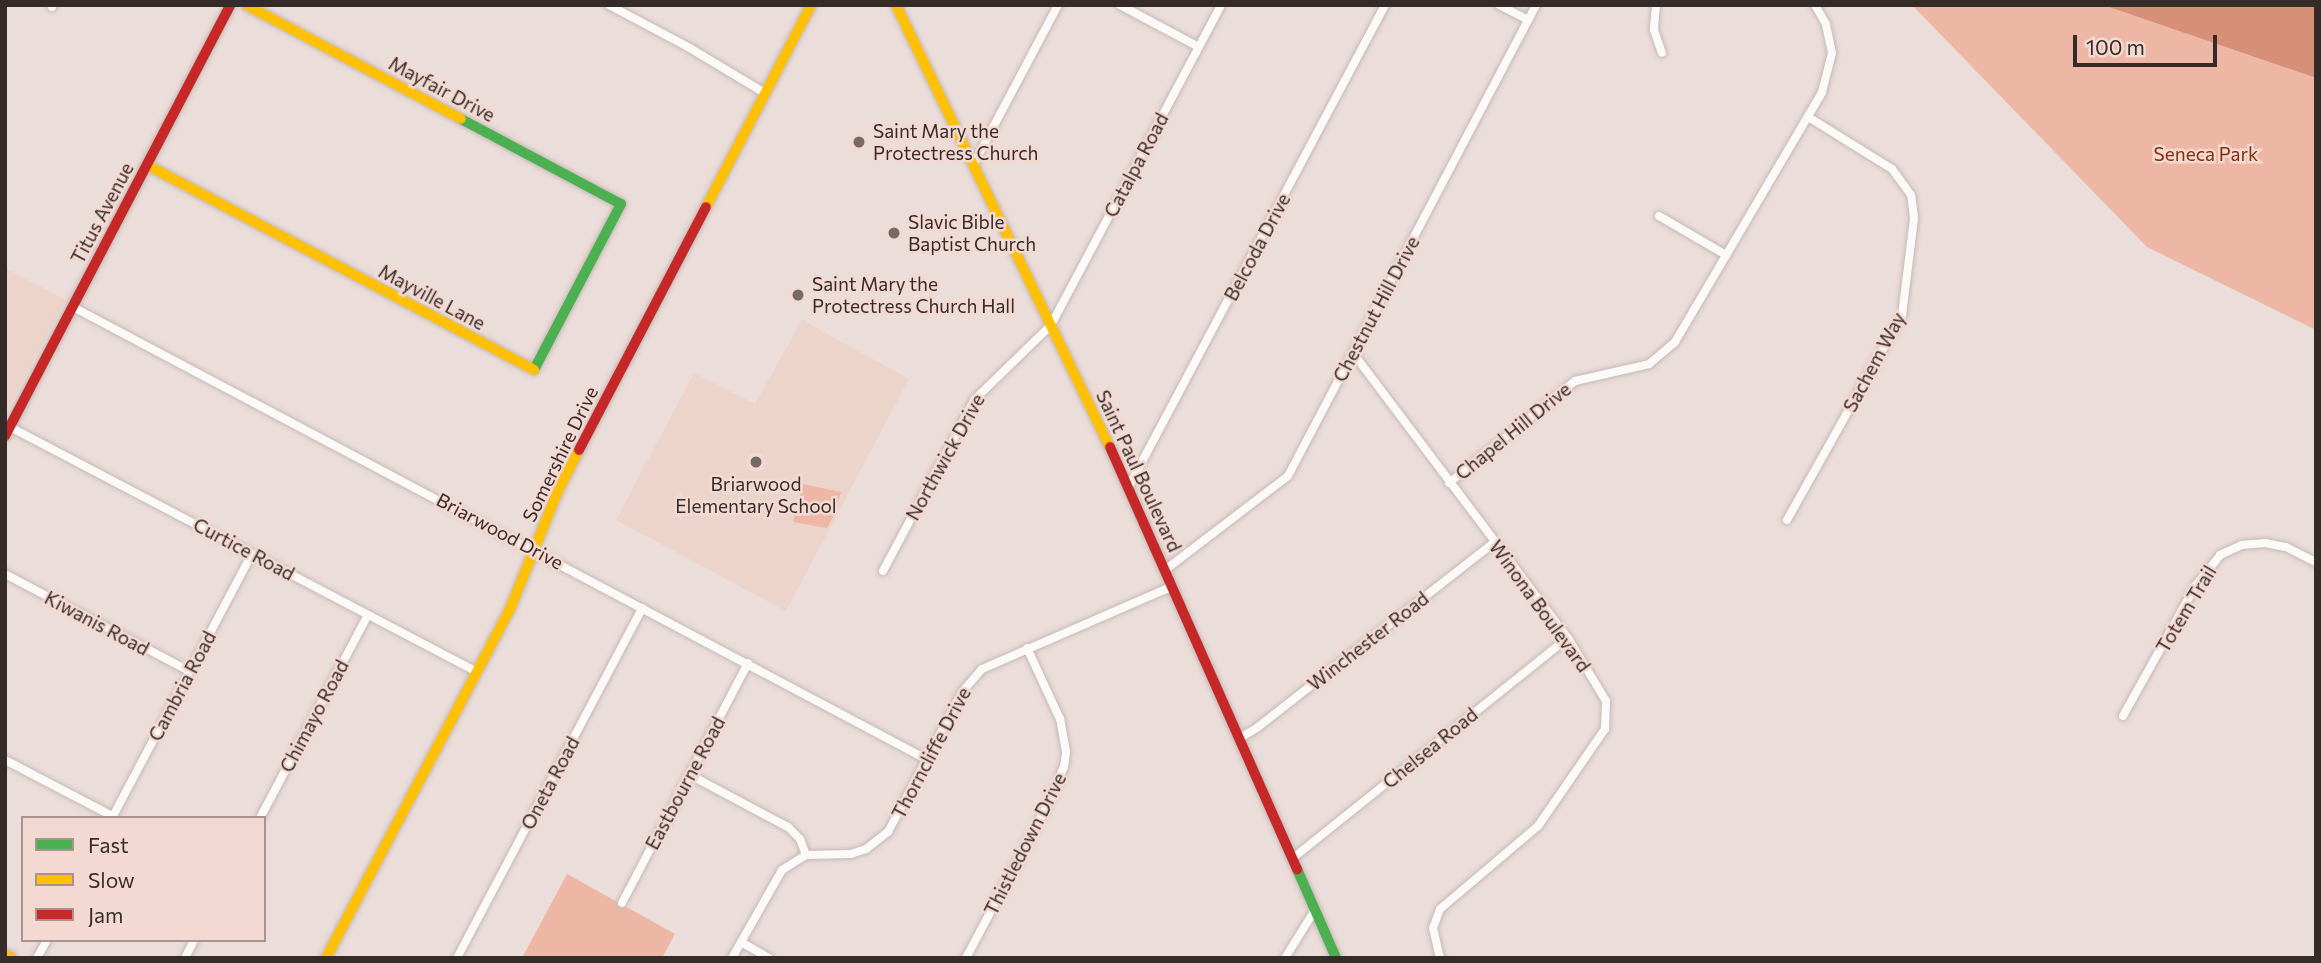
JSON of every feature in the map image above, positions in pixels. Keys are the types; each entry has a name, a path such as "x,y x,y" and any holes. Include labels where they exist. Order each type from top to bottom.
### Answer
{"street":[{"name":"Titus Avenue","path":"8,432 230,5"},
{"name":"Mayfair Drive","path":"246,5 621,204"},
{"path":"609,5 688,47 765,93"},
{"name":"Somershire Drive","path":"326,958 510,609 558,491 811,5"},
{"name":"Saint Paul Boulevard","path":"896,5 1166,570 1336,958"},
{"path":"974,165 1058,5"},
{"path":"1120,5 1199,47"},
{"name":"Catalpa Road","path":"1051,325 1221,5"},
{"name":"Belcoda Drive","path":"1128,488 1385,5"},
{"path":"1499,5 1528,20"},
{"name":"Chestnut Hill Drive","path":"1166,570 1288,476 1535,5"},
{"path":"1656,5 1654,30 1662,53"},
{"name":"Chapel Hill Drive","path":"1449,483 1575,381 1634,369 1660,357 1675,342 1808,117 1827,79 1832,52 1826,24 1815,5"},
{"name":"Sachem Way","path":"1787,520 1902,315 1914,218 1911,195 1892,169 1808,117"},
{"name":"Mayville Lane","path":"147,165 533,371 621,204"},
{"path":"1659,216 1727,255"},
{"name":"Briarwood Drive","path":"73,307 535,549 926,759"},
{"name":"Northwick Drive","path":"883,571 975,399 1051,325"},
{"name":"Winona Boulevard","path":"1353,353 1568,638 1606,701 1605,729 1538,826 1440,909 1433,928 1440,958"},
{"name":"Curtice Road","path":"8,432 252,554 477,672"},
{"name":"Winchester Road","path":"1240,738 1258,727 1495,542"},
{"name":"Totem Trail","path":"2123,716 2196,585 2220,555 2241,545 2265,543 2286,547 2316,562"},
{"name":"Cambria Road","path":"113,816 252,554"},
{"name":"Kiwanis Road","path":"5,574 189,671"},
{"name":"Thorncliffe Drive","path":"806,855 851,853 866,849 883,838 971,679 995,662 1173,586"},
{"name":"Oneta Road","path":"457,958 642,607"},
{"name":"Chimayo Road","path":"261,816 368,615"},
{"name":"Chelsea Road","path":"1293,858 1568,638"},
{"name":"Thistledown Drive","path":"966,958 1052,796 1064,767 1066,752 1060,719 1027,649"},
{"name":"Eastbourne Road","path":"622,903 748,663"},
{"path":"5,760 110,816"},
{"path":"690,775 788,827 800,839 806,855 782,870 732,958"},
{"path":"1285,958 1315,910"},
{"path":"37,958 46,942"},
{"path":"185,958 193,942"},
{"path":"741,942 769,958"},
{"path":"5,954 12,958"}],"shaded area":[{"path":"2103,5 2316,5 2316,78"},
{"path":"5,268 66,300 5,414"},
{"name":"Briarwood Elementary School","path":"802,320 909,379 786,611 616,520 694,373 755,404"}],"green space":[{"name":"Seneca Park","path":"1912,5 2103,5 2316,78 2316,330 2147,247"},
{"path":"803,484 841,492 827,528 793,522"},
{"path":"567,874 675,934 662,958 522,958"}],"traffic: fast":[{"path":"461,119 621,204 534,370"},
{"path":"1297,869 1336,958"}],"traffic: slow":[{"path":"246,5 461,119"},
{"path":"706,207 811,5"},
{"path":"896,5 1110,447"},
{"path":"147,165 534,370"},
{"path":"326,958 510,609 558,491 579,450"},
{"path":"5,954 12,958"}],"traffic: jam":[{"path":"5,436 230,5"},
{"path":"579,450 706,207"},
{"path":"1110,447 1297,869"}],"place":[{"name":"Saint Mary the Protectress Church","path":"859,142"},
{"name":"Slavic Bible Baptist Church","path":"894,233"},
{"name":"Saint Mary the Protectress Church Hall","path":"798,295"},
{"name":"Briarwood Elementary School","path":"756,462"}]}
